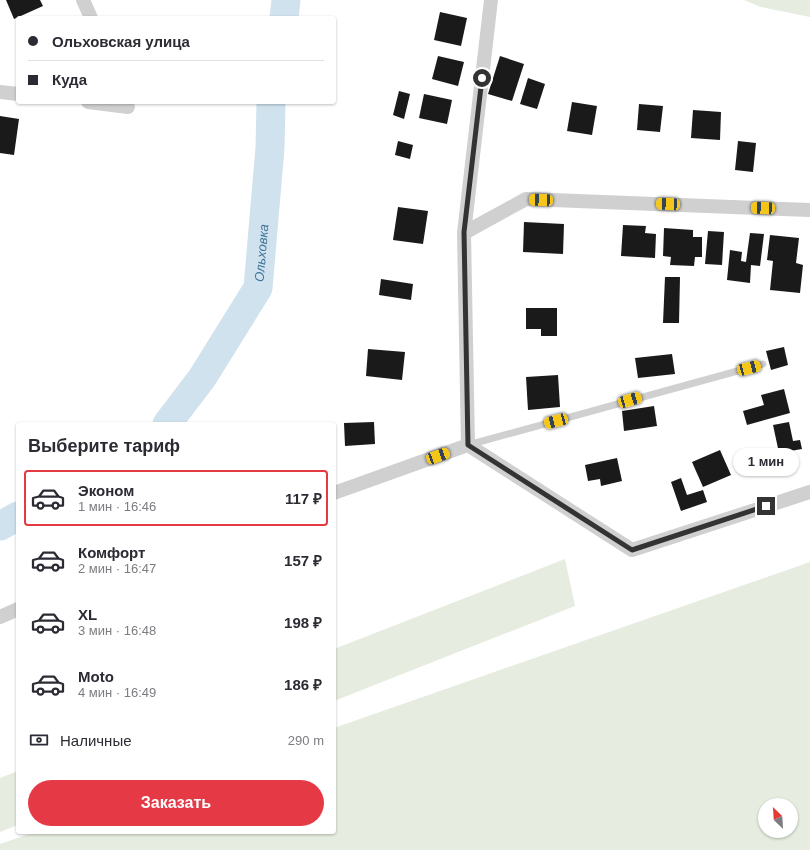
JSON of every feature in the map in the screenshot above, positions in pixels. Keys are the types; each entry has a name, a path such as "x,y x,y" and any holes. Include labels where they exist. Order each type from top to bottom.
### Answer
{"street":[{"path":"83,0 90,16"},
{"path":"468,445 464,232 491,0"},
{"path":"0,92 16,94"},
{"path":"464,232 526,199 810,210"},
{"path":"468,445 632,550 810,492"},
{"path":"336,492 468,445"},
{"path":"0,617 16,610"}],"lane":[{"path":"468,445 763,364"}],"shaded area":[{"path":"744,0 810,0 810,17 761,7"},
{"path":"565,559 575,606 336,700 336,648"},
{"path":"810,562 810,850 0,850 0,844 29,834 336,834 336,727"},
{"path":"16,772 16,826 0,832 0,778"}],"building":[{"path":"6,0 40,0 43,6 21,16 16,16 14,19"},
{"path":"440,12 467,18 461,46 434,40"},
{"path":"438,56 464,62 458,86 432,79"},
{"path":"500,56 524,64 512,101 488,94"},
{"path":"528,78 545,84 537,109 520,104"},
{"path":"399,91 410,94 404,119 393,115"},
{"path":"424,94 452,100 447,124 419,118"},
{"path":"572,102 597,106 592,135 567,131"},
{"path":"639,104 663,106 660,132 637,130"},
{"path":"693,110 721,112 720,140 691,138"},
{"path":"0,116 19,119 14,155 0,153"},
{"path":"398,141 413,145 410,159 395,155"},
{"path":"738,141 756,143 753,172 735,170"},
{"path":"398,207 428,211 423,244 393,240"},
{"path":"524,222 564,224 563,254 523,252"},
{"path":"623,225 646,226 645,233 656,234 655,258 621,256"},
{"path":"664,228 693,230 693,237 702,237 702,257 695,257 694,266 670,265 671,257 663,256"},
{"path":"708,231 724,232 722,265 705,264"},
{"path":"750,233 764,234 760,266 751,265 750,283 727,280 730,250 742,252 741,261 746,262"},
{"path":"770,235 799,238 796,263 803,265 800,293 770,290 773,261 767,260"},
{"path":"665,277 680,277 679,323 663,323"},
{"path":"381,279 413,284 411,300 379,295"},
{"path":"526,308 557,308 557,336 541,336 541,329 526,329"},
{"path":"784,347 788,365 771,370 766,351"},
{"path":"368,349 405,352 402,380 366,376"},
{"path":"672,354 675,374 638,378 635,358"},
{"path":"558,375 560,407 528,410 526,377"},
{"path":"784,389 790,413 747,425 743,411 764,405 761,395"},
{"path":"654,406 657,426 624,431 622,411"},
{"path":"374,422 375,444 345,446 344,423"},
{"path":"789,422 793,441 800,440 802,449 779,453 773,425"},
{"path":"720,450 731,475 703,487 692,462"},
{"path":"617,458 622,481 601,486 600,479 588,481 585,465"},
{"path":"681,478 687,495 703,490 707,502 681,511 671,482"}],"waterway":[{"name":"Ольховка","path":"284,16 286,0"},
{"name":"Ольховка","path":"169,422 202,378 258,288 270,148 271,104"},
{"name":"Ольховка","path":"0,526 16,517"}],"route":[{"path":"482,78 464,232 468,445 632,550 766,506"}]}
